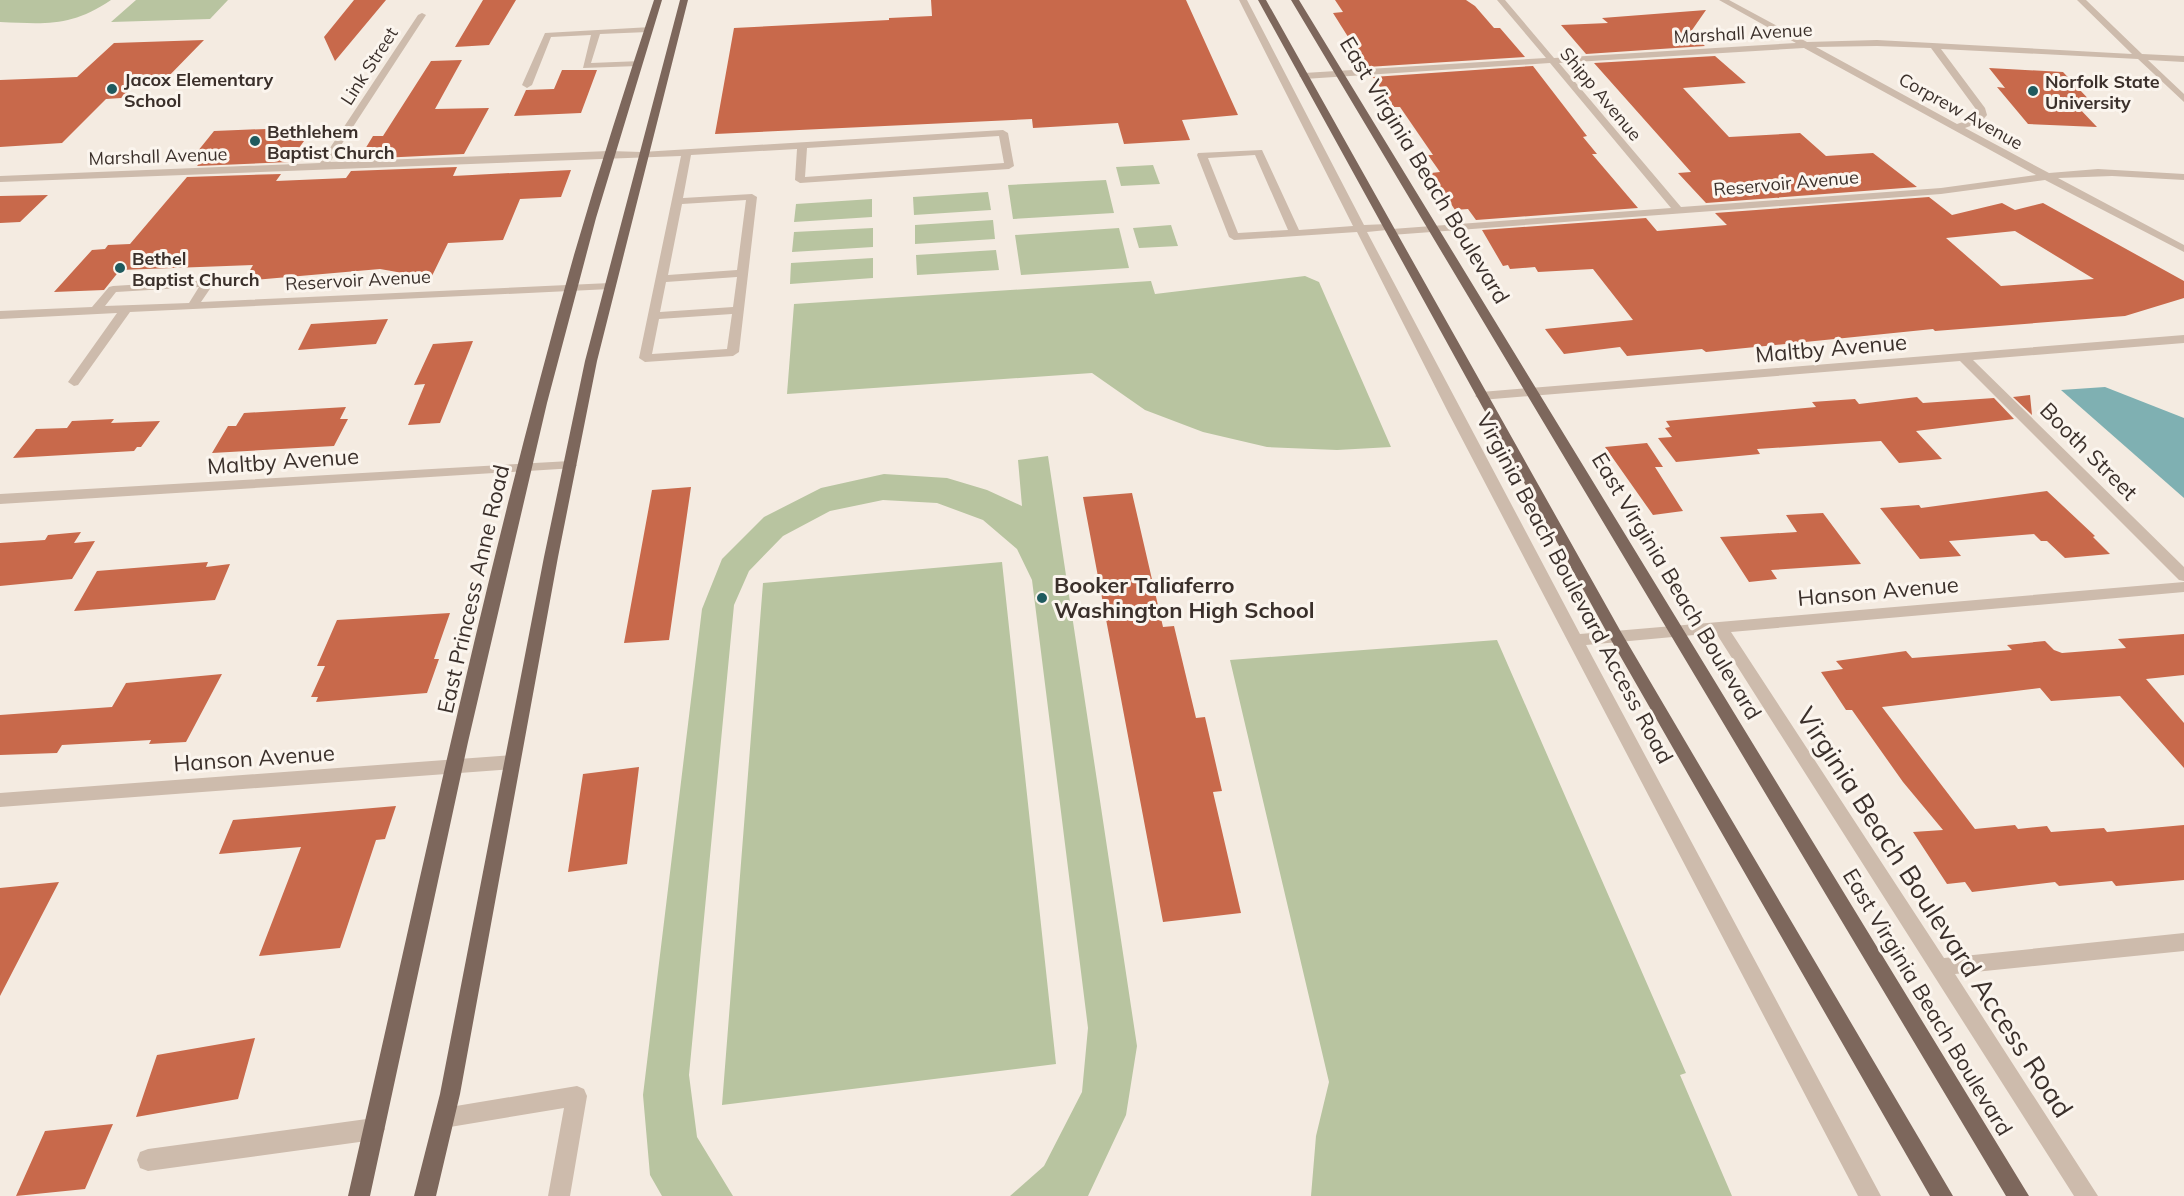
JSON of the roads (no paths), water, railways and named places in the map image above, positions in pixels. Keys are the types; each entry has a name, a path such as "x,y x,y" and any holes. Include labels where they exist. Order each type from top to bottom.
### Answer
{"main road":[{"name":"East Princess Anne Road","path":"359,1196 454,766 525,466 570,289 609,154 658,0"},
{"path":"425,1196 444,1118 591,361 642,155 684,0"},
{"path":"1262,0 1616,636 1942,1196"},
{"name":"East Virginia Beach Boulevard","path":"1295,0 2018,1196"}],"street":[{"name":"Virginia Beach Boulevard Access Road","path":"1243,0 1455,414 1870,1196"},
{"name":"Shipp Avenue","path":"1501,0 1678,210"},
{"name":"Corprew Avenue","path":"1723,0 2184,249"},
{"path":"2080,0 2184,99"},
{"name":"Link Street","path":"323,166 422,15"},
{"path":"527,85 548,35 648,29"},
{"path":"596,32 586,66 638,63"},
{"name":"Marshall Avenue","path":"1304,76 1806,45 1877,43 2184,59"},
{"path":"1934,46 1980,108 1982,115 1978,120 1957,128"},
{"name":"Marshall Avenue","path":"0,179 609,154 642,155 1003,133 1009,166 800,180 802,146"},
{"path":"677,201 752,196 733,352 645,358 653,316 687,152"},
{"name":"Reservoir Avenue","path":"1295,233 1259,152 1202,155 1234,237 1361,229 1432,229 1941,191 2100,172 2184,177"},
{"path":"661,279 743,273"},
{"path":"96,310 113,289 208,284 192,306"},
{"name":"Reservoir Avenue","path":"0,315 610,286"},
{"path":"74,382 126,309"},
{"path":"653,316 738,310"},
{"name":"Maltby Avenue","path":"1481,396 2184,339"},
{"name":"Booth Street","path":"1964,358 2184,576"},
{"name":"Maltby Avenue","path":"0,499 570,465"},
{"name":"Hanson Avenue","path":"1575,640 2184,587"},
{"name":"Virginia Beach Boulevard Access Road","path":"1719,627 2087,1196"},
{"name":"Hanson Avenue","path":"0,800 512,762"},
{"path":"1939,967 2184,942"},
{"path":"444,1118 577,1096 560,1196"},
{"path":"148,1160 374,1129"}],"water":[{"path":"2105,387 2184,418 2184,498 2061,390"}],"place":[{"name":"Jacox Elementary School","path":"112,89"},
{"name":"Norfolk State University","path":"2033,91"},
{"name":"Bethlehem Baptist Church","path":"255,141"},
{"name":"Bethel Baptist Church","path":"120,268"},
{"name":"Booker Taliaferro Washington High School","path":"1042,598"}]}
